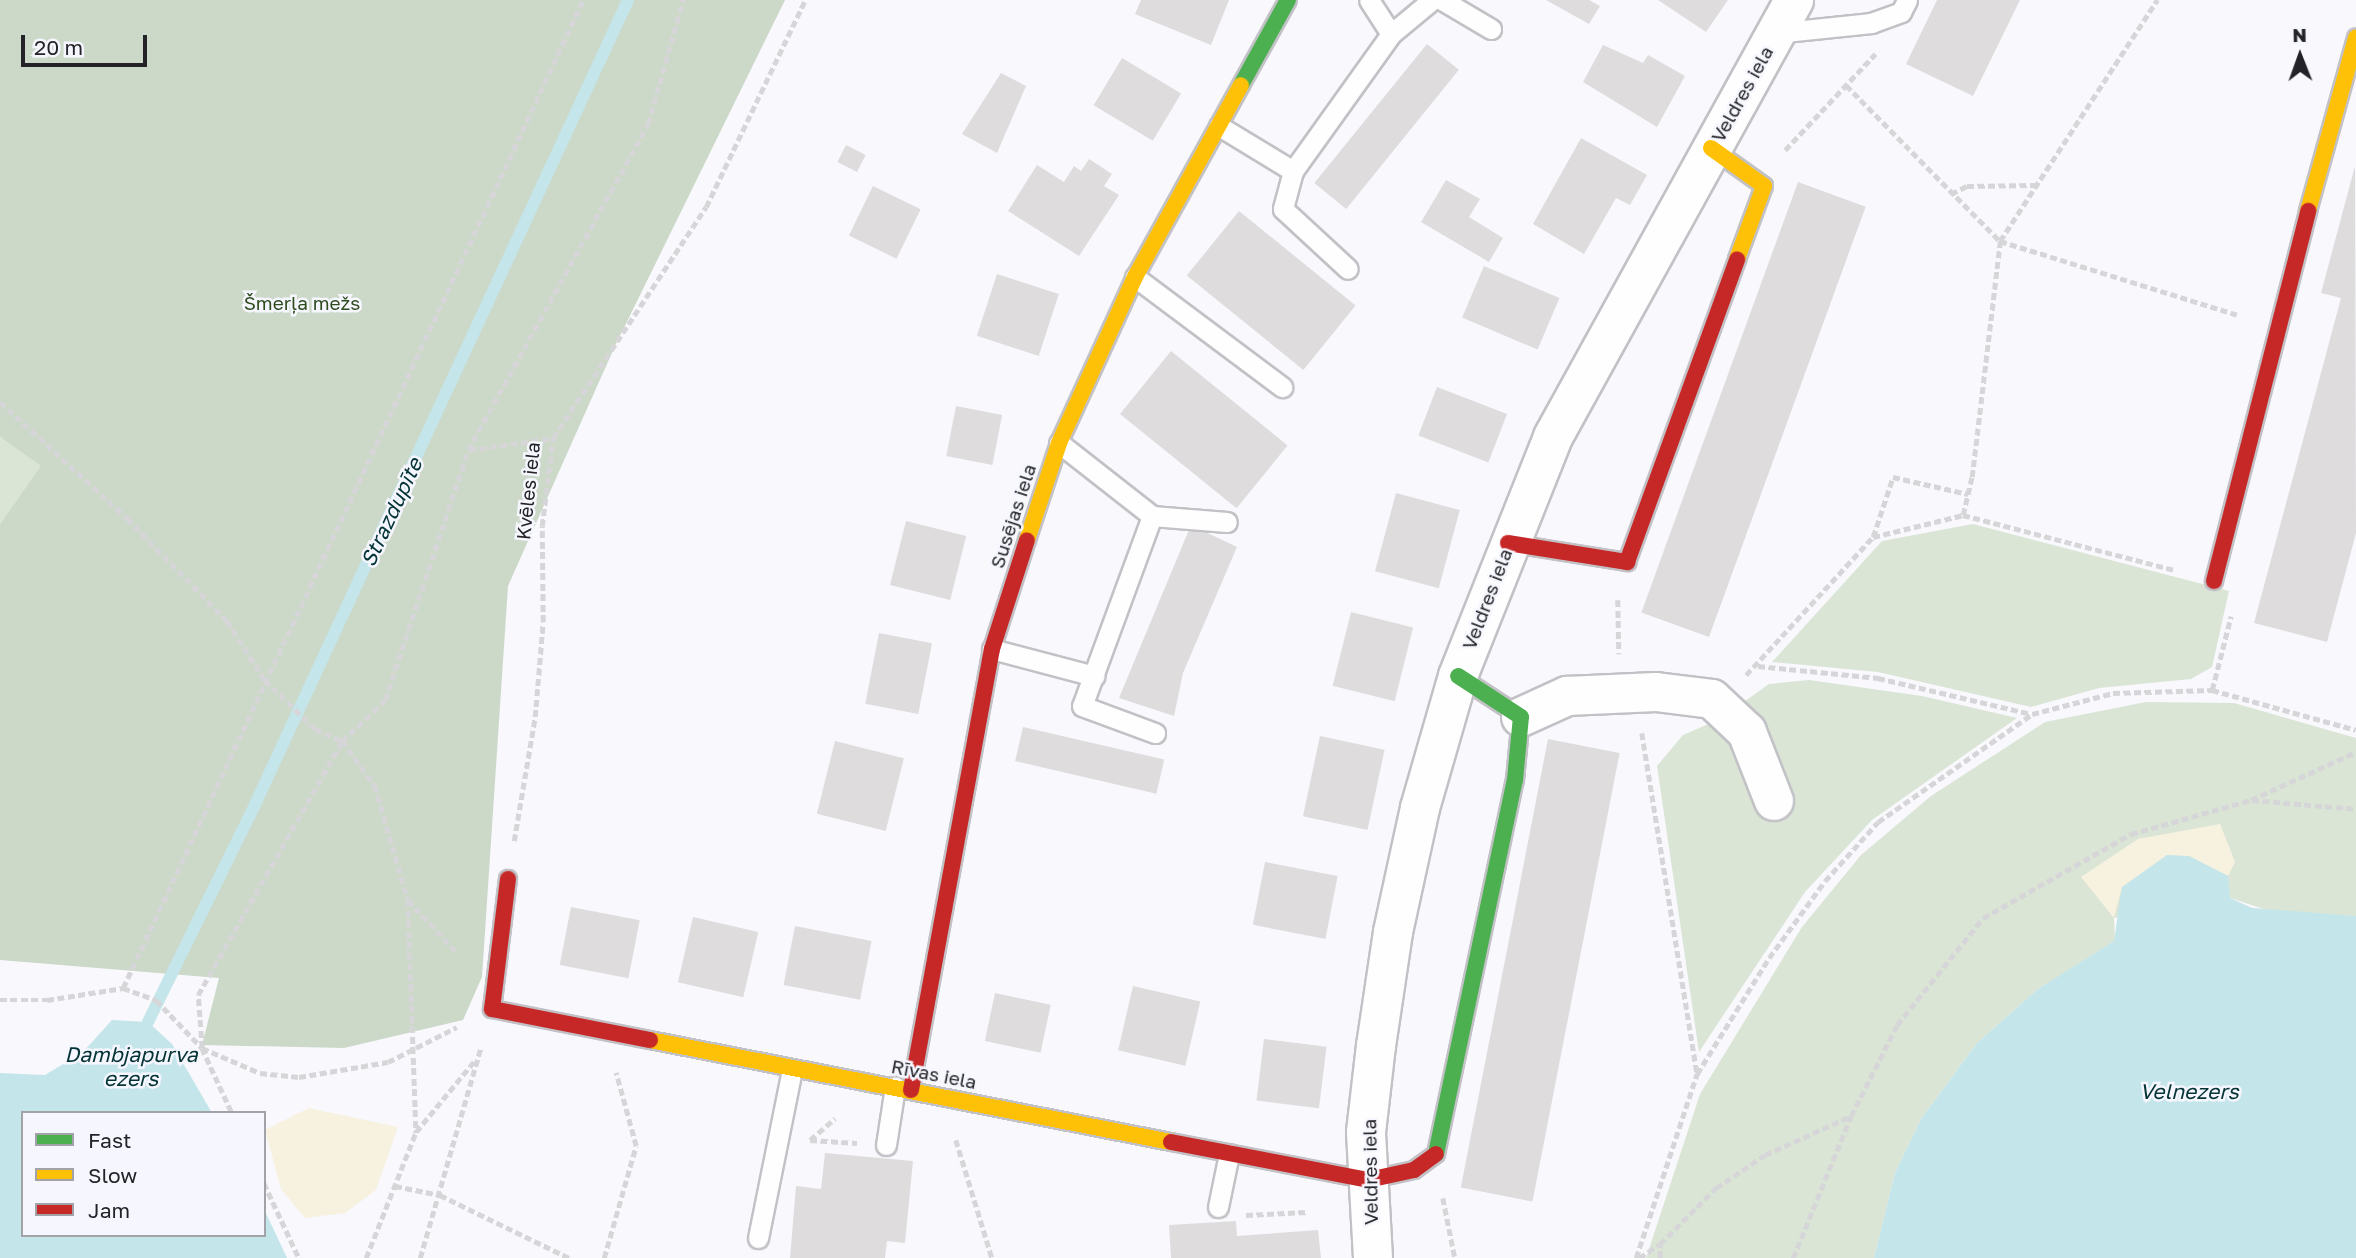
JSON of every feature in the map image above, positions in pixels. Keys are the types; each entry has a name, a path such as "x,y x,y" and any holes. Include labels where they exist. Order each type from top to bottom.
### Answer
{"street":[{"name":"Susējas iela","path":"903,1089 992,649 1059,443 1135,277 1288,0"},
{"name":"Veldres iela","path":"1373,1258 1366,1132 1393,932 1420,808 1458,676 1508,543 1553,437 1794,0"},
{"path":"2214,581 2276,326 2356,38"},
{"path":"1508,543 1627,562 1764,186 1711,149"},
{"path":"1458,676 1521,717"},
{"path":"1521,717 1567,696 1630,693 1712,699 1747,732 1774,800"},
{"path":"1368,1180 1414,1170 1439,1152 1515,780 1521,717"},
{"path":"492,1009 508,879"},
{"name":"Rīvas iela","path":"492,1009 1368,1180"}],"lane":[{"path":"1369,0 1391,34"},
{"path":"1348,269 1283,209 1293,171 1391,34 1432,0"},
{"path":"1442,0 1491,29"},
{"path":"1775,33 1871,23 1904,6"},
{"path":"1219,125 1293,171"},
{"path":"1135,277 1282,387"},
{"path":"1059,443 1152,516 1227,522"},
{"path":"1152,516 1082,706 1155,733"},
{"path":"992,649 1094,676"},
{"path":"758,1238 792,1069"},
{"path":"886,1145 903,1089"},
{"path":"1218,1207 1229,1154"}],"path":[{"path":"123,988 583,0"},
{"path":"202,1048 198,995 342,741 385,700 468,450 648,124 683,0"},
{"name":"Kvēles iela","path":"508,879 535,717 543,622 542,526 553,438 706,207 805,0"},
{"path":"1963,515 1968,494 2000,241 2157,0"},
{"path":"1764,186 1779,156 1883,45 1904,6"},
{"path":"1846,85 2000,241 2276,326"},
{"path":"1951,194 1967,186 2036,185"},
{"path":"0,402 127,518 227,621 265,680 316,729 342,741 375,786 408,900 416,1134"},
{"path":"468,450 553,438"},
{"path":"1712,699 1758,666 1873,537 1893,477 1968,494"},
{"path":"1873,537 1963,515 2239,588 2212,690"},
{"path":"1627,562 1617,606 1620,662 1641,724 1697,1074"},
{"path":"1758,666 1878,678 2032,714"},
{"path":"1637,1258 1697,1074 1769,958 1825,881 1878,822 2032,714 2113,693 2212,690 2356,730"},
{"path":"1793,1258 1851,1116 1897,1025 1983,918 2132,834 2251,800 2356,752"},
{"path":"2251,800 2356,809"},
{"path":"408,900 451,949 495,988"},
{"path":"0,1000 47,1000 123,988 156,1000 202,1048 231,1111"},
{"path":"202,1048 260,1073 299,1077 387,1062 492,1009"},
{"path":"366,1258 416,1134 478,1056 420,1258"},
{"path":"604,1258 636,1146 614,1066"},
{"path":"952,1099 949,1117 992,1258"},
{"path":"1637,1258 1660,1244 1716,1188 1765,1155 1851,1116"},
{"path":"1439,1152 1444,1215 1455,1258"},
{"path":"395,1186 440,1195 569,1258"},
{"path":"266,1187 299,1258"},
{"path":"1218,1207 1254,1217 1322,1211"},
{"path":"1660,1244 1660,1258"}],"green space":[{"name":"Šmerļa mežs","path":"0,0 785,0 615,346 508,586 482,977 463,1020 344,1048 202,1045 219,978 0,960 0,524 41,466 0,437"},
{"path":"0,437 42,466 0,524"},
{"path":"1973,524 2229,591 2212,667 2191,679 2099,688 2031,707 1878,672 1772,662 1882,541"},
{"path":"1809,680 1922,696 2017,718 1872,820 1805,892 1699,1052 1657,766 1683,735 1720,719 1769,684"},
{"path":"2146,702 2234,703 2356,738 2356,916 2276,913 2230,898 2114,918 2115,941 2038,989 1977,1043 1921,1119 1895,1173 1874,1258 1646,1258 1700,1094 1802,927 1861,855 1931,796 2045,722"}],"sand":[{"path":"2220,824 2235,862 2228,876 2189,856 2122,887 2114,918 2081,877 2138,839"},
{"path":"309,1108 398,1127 376,1190 345,1213 305,1218 281,1189 266,1130"}],"water":[{"name":"Velnezers","path":"2167,855 2189,856 2228,876 2230,898 2252,908 2356,916 2356,1258 1874,1258 1895,1173 1921,1119 1977,1043 2038,989 2114,941 2122,887"},
{"name":"Dambjapurva ezers","path":"112,1020 148,1022 172,1044 211,1111 21,1111 21,1237 266,1237 266,1213 287,1258 0,1258 0,1073 45,1075 83,1052"}],"building":[{"path":"1141,0 1229,0 1211,45 1135,14"},
{"path":"1546,0 1589,0 1600,6 1589,24"},
{"path":"1658,0 1728,0 1706,32"},
{"path":"1937,0 2020,0 1973,96 1906,64"},
{"path":"1427,44 1459,70 1346,209 1314,183"},
{"path":"1603,45 1643,63 1648,55 1685,76 1657,127 1583,82"},
{"path":"1122,58 1181,94 1153,141 1094,105"},
{"path":"1001,73 1026,86 997,153 962,134"},
{"path":"1581,138 1647,175 1630,205 1616,198 1584,254 1533,224"},
{"path":"846,145 866,155 857,172 837,162"},
{"path":"1089,159 1112,174 1104,186 1119,195 1079,256 1008,211 1037,165 1064,182 1074,166 1081,171"},
{"path":"2355,166 2356,533 2327,642 2254,623 2341,298 2321,293"},
{"path":"1446,180 1480,199 1469,217 1503,238 1489,262 1421,222"},
{"path":"1798,182 1866,207 1709,637 1641,612"},
{"path":"873,186 921,209 897,259 849,235"},
{"path":"1239,211 1356,305 1303,370 1187,276"},
{"path":"1484,266 1559,298 1538,350 1462,318"},
{"path":"997,274 1059,294 1039,356 977,336"},
{"path":"1171,351 1288,445 1237,508 1120,414"},
{"path":"1437,387 1507,414 1488,462 1418,436"},
{"path":"956,406 1002,415 992,465 946,456"},
{"path":"1396,493 1460,510 1439,588 1375,571"},
{"path":"906,521 966,536 950,600 890,585"},
{"path":"1191,525 1237,547 1183,673 1174,716 1119,698"},
{"path":"1351,612 1413,627 1395,701 1333,686"},
{"path":"879,633 932,643 918,714 865,704"},
{"path":"1023,727 1164,760 1156,794 1015,761"},
{"path":"1320,736 1385,750 1368,830 1303,816"},
{"path":"1548,739 1620,753 1532,1202 1461,1188"},
{"path":"835,741 904,758 886,831 817,814"},
{"path":"1265,862 1338,876 1325,939 1253,925"},
{"path":"571,907 640,920 628,978 560,965"},
{"path":"693,917 758,932 743,997 678,982"},
{"path":"795,926 872,941 860,1000 784,985"},
{"path":"1133,986 1200,1002 1185,1066 1118,1050"},
{"path":"995,993 1051,1005 1041,1053 985,1041"},
{"path":"1264,1039 1327,1047 1319,1108 1256,1101"},
{"path":"825,1153 913,1161 905,1243 887,1241 885,1258 790,1258 796,1186 821,1189"},
{"path":"1236,1221 1237,1236 1318,1230 1321,1258 1171,1258 1169,1225"}],"waterway":[{"name":"Strazdupīte","path":"148,1022 257,800 628,0"}],"traffic: fast":[{"path":"1241,85 1288,0"},
{"path":"1436,1154 1515,780 1521,717 1458,676"}],"traffic: slow":[{"path":"2308,211 2356,38"},
{"path":"1027,540 1059,443 1135,277 1241,85"},
{"path":"1711,148 1764,186 1737,259"},
{"path":"650,1040 1171,1142"}],"traffic: jam":[{"path":"2214,581 2308,211"},
{"path":"1508,543 1627,562 1737,259"},
{"path":"911,1090 992,649 1027,540"},
{"path":"508,879 492,1009 650,1040"},
{"path":"1171,1142 1368,1180 1414,1170 1436,1154"}]}
